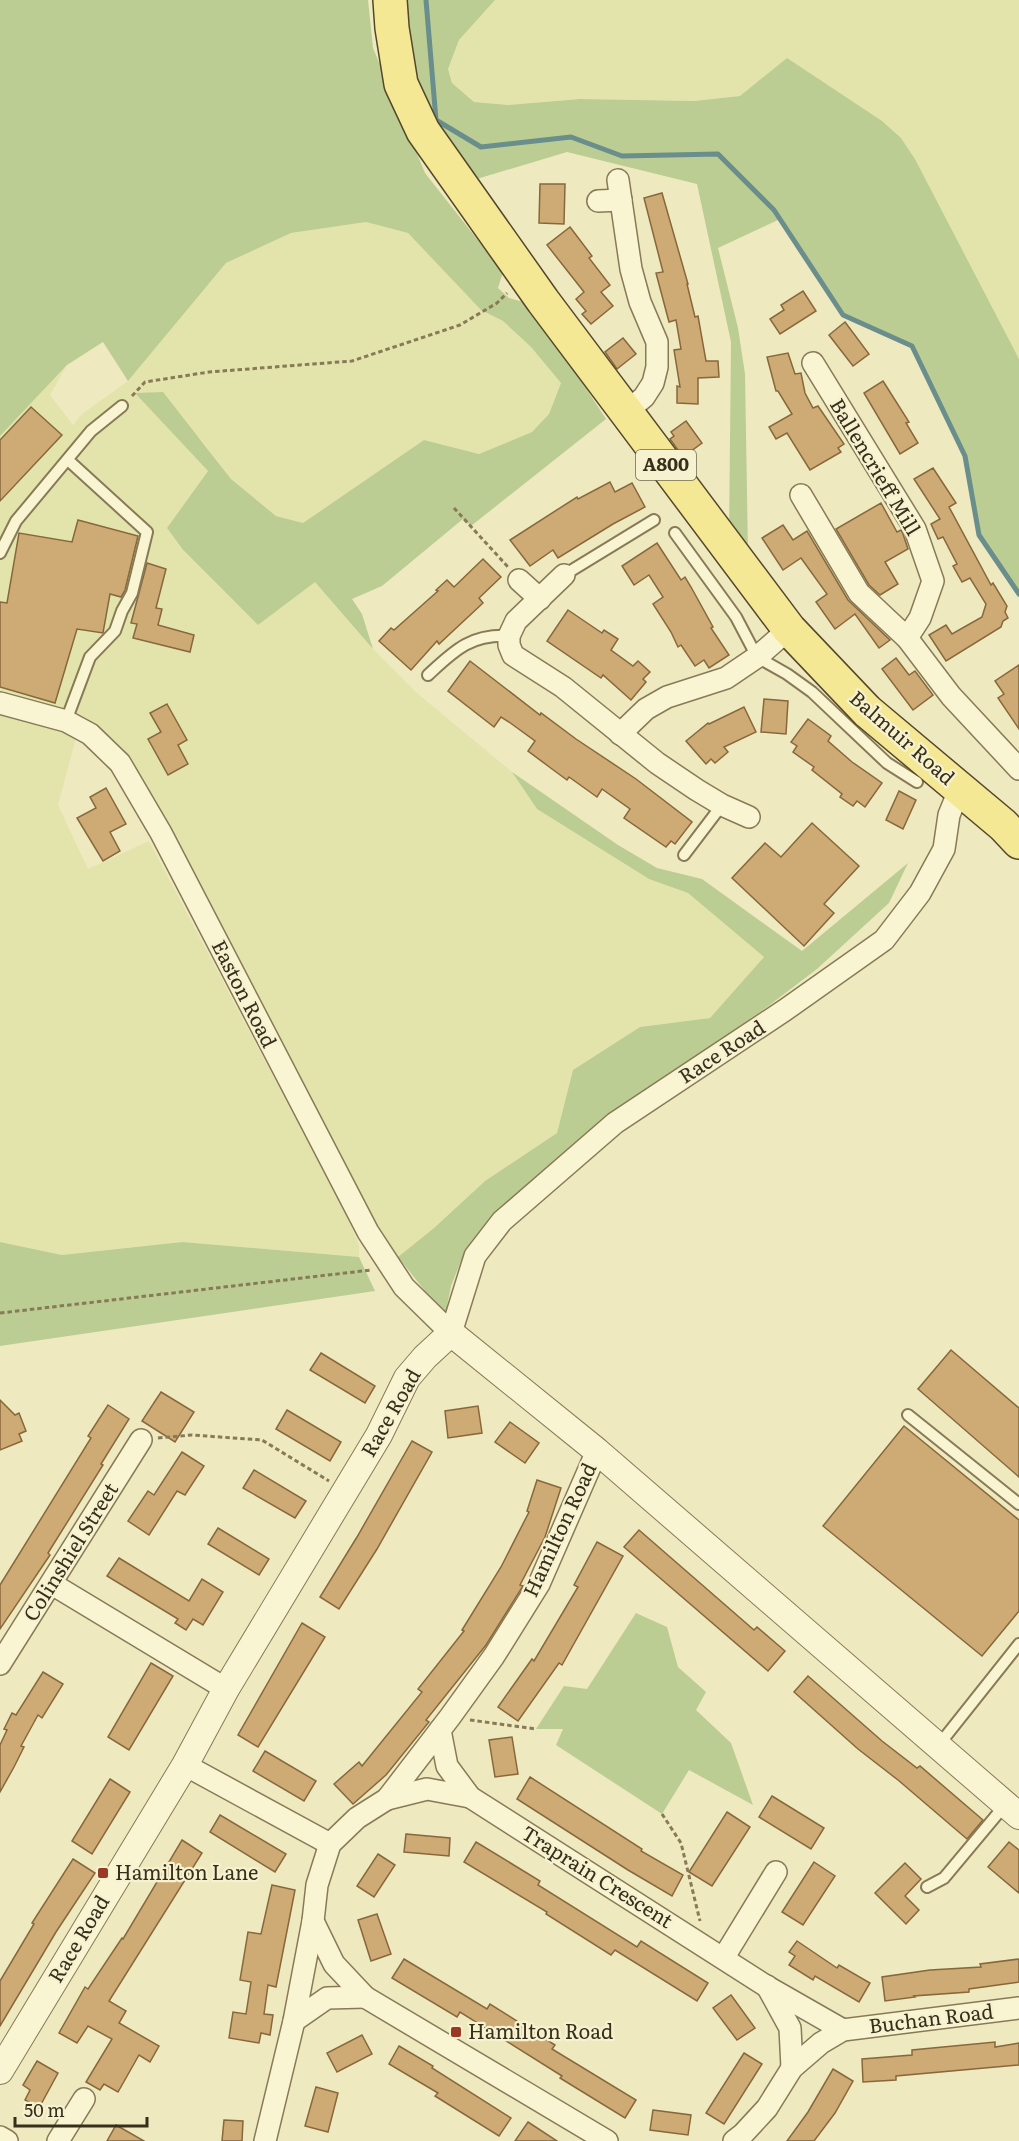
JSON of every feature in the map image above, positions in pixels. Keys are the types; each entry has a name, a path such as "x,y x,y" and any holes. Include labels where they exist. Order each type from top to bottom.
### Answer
{"main road":[{"name":"A800","path":"390,0 401,84 423,131 525,275 789,629"},
{"name":"Balmuir Road","path":"789,629 867,711 1003,825 1019,842"}],"street":[{"path":"598,201 619,190 631,269 640,302 657,342 657,367 653,383 644,397 626,412"},
{"name":"Ballencrieff Mill","path":"813,363 915,529 933,581 920,618 907,638"},
{"path":"801,495 860,594 907,638 951,696 1019,769"},
{"path":"564,575 516,621 509,636 509,645 513,655 563,687 665,769 722,805 749,817"},
{"path":"519,580 540,599"},
{"path":"620,734 646,709 667,697 708,686 726,678 757,657 789,629"},
{"name":"Easton Road","path":"0,703 66,721 90,734 120,763 161,833 368,1232 404,1287 451,1333"},
{"name":"Race Road","path":"0,2071 185,1765 226,1689 379,1435 407,1378 425,1357 451,1333 475,1256 502,1221 615,1123 785,1010 884,940 920,893 944,849 949,815 960,788"},
{"path":"451,1333 597,1451 1012,1810"},
{"name":"Colinshiel Street","path":"0,1664 141,1440"},
{"name":"Hamilton Road","path":"265,2141 294,2021 313,1921 317,1885 330,1844 357,1818 387,1799 494,1656 539,1584 597,1451"},
{"path":"52,1584 226,1689"},
{"name":"Traprain Crescent","path":"446,1723 447,1766 470,1797 766,1986 790,2028 792,2068"},
{"path":"185,1765 330,1844"},
{"name":"Traprain Crescent","path":"387,1799 427,1789 470,1797"},
{"path":"723,1957 777,1872"},
{"path":"313,1921 334,1964 365,1998 607,2141"},
{"name":"Buchan Road","path":"766,1986 843,2030"},
{"path":"294,2021 327,1998 365,1998"},
{"name":"Buchan Road","path":"792,2068 821,2043 843,2030 1019,2008"},
{"path":"734,2141 766,2108 792,2068"},
{"path":"58,2141 84,2099"},
{"path":"0,2137 7,2141"}],"lane":[{"path":"0,553 16,521 91,431 122,406"},
{"path":"66,721 90,657 115,631 132,593 147,532 68,460"},
{"path":"564,575 654,520"},
{"path":"675,533 736,617 757,657 788,674 812,692 887,763 917,782"},
{"path":"428,675 457,647 490,635 509,636"},
{"path":"684,855 722,805"},
{"path":"908,1415 1019,1504"},
{"path":"938,1746 1019,1644"},
{"path":"927,1887 944,1878 1012,1810"}],"path":[{"path":"122,406 145,382 209,372 352,361 460,325 497,303 525,275"},
{"path":"454,508 519,580"},
{"path":"0,1313 391,1268"},
{"path":"141,1440 192,1434 262,1440 345,1491"},
{"path":"446,1723 536,1729"},
{"path":"663,1814 681,1843 705,1946"}],"green space":[{"path":"0,0 368,0 373,48 425,173 503,272 498,288 509,298 531,304 606,419 471,526 463,519 382,586 352,599 362,614 373,649 315,582 258,625 183,550 167,528 208,471 135,393 163,392 231,479 276,516 303,523 424,440 479,454 532,432 549,414 561,383 531,347 503,321 481,310 408,233 366,222 291,233 226,263 128,381 103,342 67,365 0,436"},
{"path":"399,0 495,0 459,40 448,69 452,83 474,102 508,105 580,99 694,101 740,96 787,58 882,121 901,138 915,159 1019,359 1019,594 979,535 965,456 912,346 843,315 780,219 718,248 738,328 745,374 748,552 729,541 731,342 697,184 567,152 470,181 410,80"},
{"path":"495,0 1019,0 1019,359 915,159 901,138 740,96 694,101 580,99 508,105 474,102 452,83 448,69 459,40"},
{"path":"366,222 408,233 481,310 503,321 531,347 561,383 549,414 532,432 479,454 424,440 303,523 276,516 231,479 200,438 136,393 208,471 167,528 183,551 258,625 315,581 373,649 417,693 512,772 537,809 649,879 688,893 764,957 710,1018 640,1027 573,1070 557,1133 485,1181 434,1228 398,1257 373,1222 119,747 85,717 0,690 0,436 67,365 50,395 73,425 82,414 128,381 226,263 291,233"},
{"path":"0,712 77,734 58,805 88,869 149,841 345,1213 359,1245 359,1257 182,1242 62,1255 0,1242"},
{"path":"512,772 618,845 657,868 702,879 802,951 908,863 889,903 817,969 767,1007 648,1089 500,1209 461,1261 451,1286 445,1316 398,1257 434,1228 485,1181 557,1133 573,1070 640,1027 710,1018 764,957 688,893 649,879 537,809"},
{"path":"0,1242 62,1255 182,1242 359,1257 375,1291 0,1346"},
{"path":"636,1613 667,1627 678,1667 706,1692 696,1710 731,1743 753,1805 689,1770 662,1814 556,1745 563,1729 536,1729 564,1686 587,1689"}],"building":[{"path":"540,184 565,184 564,224 539,223"},
{"path":"662,193 695,317 698,316 706,361 718,361 719,377 698,378 698,404 677,403 677,386 680,387 674,350 681,349 676,320 669,322 656,273 663,272 644,198"},
{"path":"570,227 592,256 589,258 610,285 601,292 613,306 591,324 582,314 586,311 576,299 584,292 547,245"},
{"path":"803,291 816,311 780,334 770,319 784,310 781,305"},
{"path":"845,322 869,354 853,366 829,335"},
{"path":"623,338 636,354 617,369 605,352"},
{"path":"788,353 795,374 801,373 805,393 813,408 818,406 844,444 838,448 841,452 810,470 787,433 776,439 769,427 792,414 776,391 767,357"},
{"path":"883,381 909,422 906,423 918,443 900,454 864,393"},
{"path":"31,407 62,435 0,501 0,440"},
{"path":"686,421 702,443 683,457 670,439 674,436 671,432"},
{"path":"933,468 956,503 949,507 991,585 993,583 1007,606 1005,612 1008,618 1003,621 1001,627 946,661 929,635 946,625 952,634 982,617 986,604 970,578 962,582 953,566 957,564 943,537 938,539 931,524 940,519 914,479"},
{"path":"610,482 615,492 632,483 645,507 558,558 553,550 530,566 510,540 577,497 578,499"},
{"path":"881,503 897,532 901,530 908,549 885,562 898,584 880,595 869,585 836,529"},
{"path":"78,520 138,536 125,590 121,597 110,594 103,633 77,629 55,703 0,687 0,602 7,603 19,533 72,542"},
{"path":"783,525 793,540 807,531 848,600 890,640 879,648 855,614 835,629 816,602 827,594 801,558 783,570 762,538"},
{"path":"657,543 681,580 685,577 713,627 711,628 729,655 709,668 704,660 695,666 681,645 678,647 653,604 663,597 649,575 634,585 622,566"},
{"path":"483,559 501,577 479,598 483,603 439,644 437,641 411,670 379,641 391,628 394,630 438,591 436,590 447,580 454,587"},
{"path":"147,563 166,569 156,608 162,609 158,625 194,635 190,652 133,638 137,624 131,623"},
{"path":"568,610 602,633 604,630 618,639 611,650 633,666 638,661 650,672 643,679 646,682 631,700 603,675 601,678 547,641"},
{"path":"896,658 909,675 915,671 933,695 913,710 882,669"},
{"path":"470,661 540,715 541,713 636,779 692,822 675,844 671,841 666,847 624,818 630,809 602,789 597,797 569,777 567,780 552,769 528,751 535,741 509,722 501,717 494,727 448,691"},
{"path":"1019,665 1019,729 998,698 1004,694 995,681"},
{"path":"764,699 788,701 786,734 761,732"},
{"path":"167,704 187,740 178,745 188,764 168,775 148,739 161,732 150,713"},
{"path":"744,707 756,732 724,747 728,752 715,763 711,759 706,764 686,741 708,723"},
{"path":"808,719 831,736 828,741 852,762 882,783 865,807 857,801 853,806 840,797 842,794 812,770 814,767 793,752 797,746 791,742"},
{"path":"106,788 126,824 110,832 120,851 103,861 77,818 96,808 90,797"},
{"path":"899,791 916,800 903,829 886,820"},
{"path":"812,823 859,866 824,904 834,913 804,946 732,878 765,843 781,857"},
{"path":"951,1350 1019,1408 1019,1477 918,1389"},
{"path":"321,1353 375,1386 365,1403 310,1370"},
{"path":"161,1392 194,1412 175,1442 142,1421"},
{"path":"0,1400 15,1415 19,1413 26,1431 19,1434 22,1441 0,1450"},
{"path":"108,1405 129,1419 48,1553 50,1555 0,1629 0,1585 91,1438 88,1436"},
{"path":"478,1406 482,1433 448,1438 445,1411"},
{"path":"287,1410 341,1442 330,1461 276,1429"},
{"path":"510,1422 539,1443 525,1463 495,1442"},
{"path":"904,1426 1019,1520 1019,1611 982,1656 823,1526"},
{"path":"412,1441 432,1452 377,1549 339,1609 320,1597"},
{"path":"182,1452 204,1466 185,1495 177,1491 149,1535 128,1521 148,1491 154,1495"},
{"path":"254,1470 306,1501 295,1518 243,1488"},
{"path":"537,1480 561,1488 545,1537 520,1585 523,1586 486,1645 426,1720 429,1722 386,1775 353,1804 334,1784 359,1762 362,1766 422,1692 418,1689 464,1631 462,1630 501,1567 529,1512 527,1511"},
{"path":"218,1528 269,1559 259,1575 208,1544"},
{"path":"639,1530 754,1630 757,1627 785,1651 768,1671 624,1547"},
{"path":"597,1542 623,1556 562,1665 559,1663 518,1721 498,1707 532,1659 534,1661 578,1587 574,1585"},
{"path":"119,1558 189,1601 202,1579 223,1592 203,1625 193,1619 186,1630 175,1623 178,1619 107,1576"},
{"path":"302,1623 325,1637 258,1747 238,1735"},
{"path":"151,1663 173,1676 129,1750 108,1737"},
{"path":"43,1672 63,1684 42,1718 38,1715 0,1792 0,1745 7,1730 4,1729 12,1713 16,1715"},
{"path":"808,1676 882,1741 917,1768 920,1766 983,1820 967,1839 858,1749 794,1692"},
{"path":"512,1737 518,1774 495,1777 489,1740"},
{"path":"265,1751 316,1781 304,1801 253,1771"},
{"path":"530,1777 642,1849 641,1851 683,1875 672,1896 517,1799"},
{"path":"110,1779 130,1792 92,1854 72,1841"},
{"path":"772,1796 824,1828 811,1849 759,1817"},
{"path":"727,1812 750,1827 712,1886 689,1872"},
{"path":"220,1815 286,1854 275,1872 210,1832"},
{"path":"406,1834 450,1838 449,1856 404,1852"},
{"path":"182,1840 202,1853 109,2001 126,2011 119,2023 159,2046 150,2062 139,2055 118,2092 104,2084 100,2090 86,2082 112,2039 88,2026 77,2043 59,2033 85,1987 88,1989 123,1939"},
{"path":"476,1842 540,1881 538,1885 637,1947 641,1941 708,1983 697,2001 615,1950 611,1955 546,1914 547,1912 464,1862"},
{"path":"1009,1842 1019,1850 1019,1893 988,1867"},
{"path":"378,1854 395,1865 374,1897 357,1886"},
{"path":"73,1859 95,1873 56,1932 0,2026 0,1981 34,1924 32,1923"},
{"path":"814,1862 835,1876 803,1925 782,1912"},
{"path":"905,1863 921,1879 905,1896 919,1910 906,1924 875,1893"},
{"path":"272,1885 295,1890 276,1987 268,1985 264,2014 273,2015 270,2035 261,2033 259,2043 229,2038 233,2012 246,2014 251,1982 240,1980 248,1932 261,1934"},
{"path":"377,1914 391,1954 371,1961 358,1920"},
{"path":"797,1941 837,1968 839,1965 870,1983 859,2002 815,1976 813,1980 789,1965 795,1956 789,1952"},
{"path":"404,1959 487,2009 490,2004 555,2045 552,2049 636,2100 625,2118 460,2012 457,2017 392,1978"},
{"path":"1019,1959 1019,1982 969,1989 969,1992 914,1996 885,2001 882,1977 930,1970 981,1967 980,1964"},
{"path":"731,1995 755,2028 737,2040 713,2008"},
{"path":"362,2035 372,2054 337,2072 327,2053"},
{"path":"995,2042 995,2047 1019,2043 1019,2065 896,2076 896,2080 863,2082 862,2059 912,2055 912,2050"},
{"path":"399,2046 511,2118 499,2136 435,2096 438,2093 389,2064"},
{"path":"744,2053 762,2064 724,2124 706,2113"},
{"path":"37,2061 58,2073 39,2108 25,2100 30,2090 23,2085"},
{"path":"833,2069 853,2081 835,2113 814,2141 787,2141 808,2112"},
{"path":"316,2087 338,2093 328,2132 305,2126"},
{"path":"653,2110 691,2115 688,2135 650,2130"},
{"path":"224,2120 243,2121 242,2141 222,2141"},
{"path":"528,2122 557,2141 515,2141"},
{"path":"116,2125 144,2141 107,2141"}],"waterway":[{"path":"426,0 436,120 481,147 571,137 622,156 718,154 774,210 843,315 912,346 965,456 979,535 1019,594"}],"place":[{"name":"Hamilton Lane","path":"103,1873"},
{"name":"Hamilton Road","path":"456,2032"}]}
